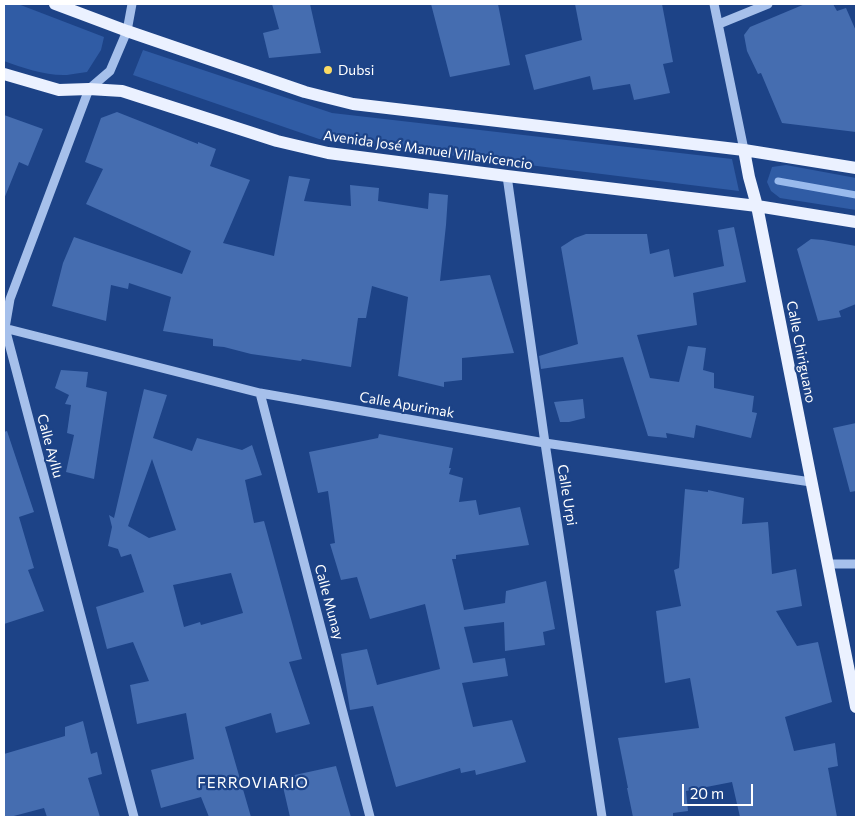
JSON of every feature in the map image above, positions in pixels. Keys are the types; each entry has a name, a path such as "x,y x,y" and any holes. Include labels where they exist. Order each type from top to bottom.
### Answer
{"main road":[{"path":"55,4 127,31 305,92 354,104 744,150 856,168"},
{"name":"Avenida José Manuel Villavicencio","path":"4,74 59,90 122,91 277,141 328,153 757,206 856,222"},
{"name":"Calle Chiriguano","path":"744,150 757,206 856,707"}],"street":[{"path":"89,89 110,71 127,31 132,4"},
{"name":"Calle Chiriguano","path":"714,4 744,150"},
{"path":"719,24 768,4"},
{"name":"Calle Ayllu","path":"89,89 10,300 4,328 134,817"},
{"name":"Calle Urpi","path":"506,176 602,817"},
{"name":"Calle Apurimak","path":"4,328 260,393 546,443 811,482"},
{"name":"Calle Munay","path":"260,393 370,817"},
{"path":"827,564 856,564"}],"shaded area":[{"path":"4,4 18,4 104,37 101,50 87,72 67,75 43,73 4,61"},
{"path":"143,50 332,113 732,159 739,191 319,139 133,75"},
{"path":"786,165 856,178 856,210 780,198 771,191 767,182 772,167"}],"building":[{"path":"272,4 310,4 321,53 269,58 263,33 279,29"},
{"path":"431,4 498,4 510,65 450,77"},
{"path":"575,4 662,4 673,62 663,64 670,93 634,100 630,84 593,90 590,76 534,90 525,55 582,40"},
{"path":"805,4 833,4 837,11 846,8 856,31 856,132 782,123 761,73 758,74 747,51 744,35 750,27"},
{"path":"117,112 198,144 198,142 216,149 210,166 250,180 223,243 274,256 289,176 310,179 304,201 351,206 350,185 379,188 378,201 428,209 429,193 448,195 440,281 490,275 514,353 462,358 462,380 444,382 444,387 398,376 408,297 372,286 366,318 358,318 351,367 302,359 301,361 251,354 213,346 213,339 163,331 171,297 129,283 128,289 111,285 106,321 52,306 63,263 74,237 182,274 191,251 86,204 103,169 85,162 101,118"},
{"path":"4,115 43,129 28,166 19,162 4,199"},
{"path":"734,227 746,282 693,293 697,325 637,335 650,378 679,382 688,346 706,348 703,370 714,373 714,388 754,396 752,412 757,413 751,438 696,425 694,438 666,433 667,438 648,436 623,357 541,369 539,356 578,344 561,247 575,238 586,234 647,234 650,254 669,249 674,277 724,266 718,230"},
{"path":"811,239 856,246 856,304 839,311 841,317 818,321 797,249"},
{"path":"61,370 88,372 86,387 107,392 94,479 66,472 74,435 67,433 71,405 65,404 69,395 55,388"},
{"path":"144,389 167,395 153,438 192,451 197,438 242,450 252,445 262,475 245,480 254,523 264,521 302,659 289,662 310,724 276,733 271,713 225,727 251,817 209,817 201,797 161,808 151,770 194,759 186,713 137,724 130,685 149,681 133,642 107,649 96,607 144,592 131,554 121,557 118,549 108,546 112,527 109,515 114,518","holes":["152,459 176,530 149,538 128,526","231,573 243,613 201,625 200,622 184,627 173,585"]},
{"path":"583,399 585,418 560,422 554,402"},
{"path":"856,423 856,491 850,492 833,428"},
{"path":"7,431 34,512 19,517 34,568 28,570 44,611 4,624 4,432"},
{"path":"379,434 453,448 449,474 463,478 459,502 476,500 479,515 520,507 529,545 456,555 456,559 452,559 464,610 505,603 506,591 546,581 555,629 543,632 545,645 505,651 504,622 464,627 473,663 505,658 508,676 462,683 473,727 512,720 526,762 476,775 475,770 461,773 460,768 396,787 373,706 350,710 341,654 367,649 377,685 440,669 425,604 370,619 357,577 341,580 330,544 335,543 328,491 318,493 309,452 378,438"},
{"path":"685,489 708,492 708,490 744,498 742,524 768,522 772,574 796,569 802,606 776,611 797,646 818,642 832,702 785,717 794,751 835,743 838,766 828,768 837,817 740,817 732,782 686,791 688,811 673,813 673,817 633,817 618,738 699,728 690,678 665,683 656,611 681,606 674,570 679,568"},
{"path":"83,721 91,754 97,752 102,774 88,778 100,817 47,817 44,808 4,817 4,754 65,736 65,727"},
{"path":"336,766 351,817 290,817 281,778"}],"waterway":[{"path":"778,181 856,195"}],"place":[{"name":"Dubsi","path":"328,70"}],"district":[{"name":"FERROVIARIO","path":"253,783"}]}
